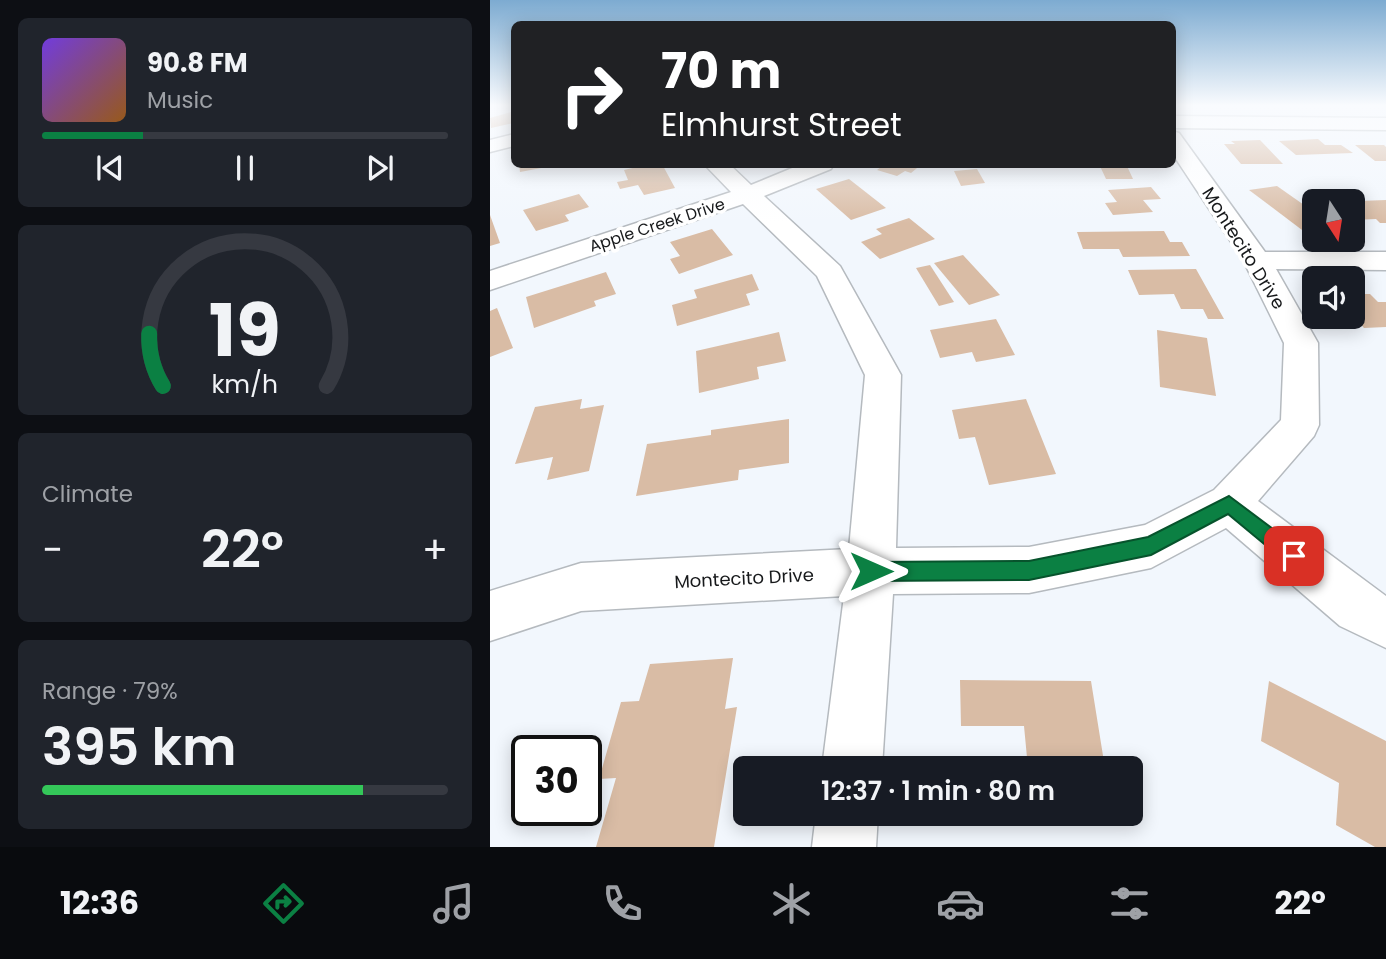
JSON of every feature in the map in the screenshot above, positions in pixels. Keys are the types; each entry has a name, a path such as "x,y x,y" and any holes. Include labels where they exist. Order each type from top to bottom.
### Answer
{"street":[{"name":"Montecito Drive","path":"490,617 581,587 871,571 1029,570 1151,546 1229,504 1300,425 1301,343 1256,260 1178,146"},
{"path":"719,168 830,271 883,375 871,571 853,756"},
{"name":"Apple Creek Drive","path":"490,281 746,195 813,168"},
{"path":"1256,260 1386,261"},
{"path":"1229,504 1358,608 1386,623"},
{"path":"844,847 846,826"}],"building":[{"path":"1225,146 1265,146 1283,164 1241,164"},
{"path":"1284,146 1342,146 1353,153 1296,155"},
{"path":"1356,146 1385,146 1386,161 1375,161"},
{"path":"520,168 541,168 520,172"},
{"path":"664,168 675,188 644,195 638,185 620,189 617,182 628,180 624,170"},
{"path":"917,168 911,173 905,171 897,176 877,170"},
{"path":"1101,168 1128,168 1133,179 1106,179"},
{"path":"977,169 985,183 961,186 954,171"},
{"path":"849,179 886,208 851,220 816,189"},
{"path":"1277,186 1302,204 1302,230 1249,190"},
{"path":"1151,187 1161,199 1143,200 1153,212 1113,215 1105,203 1117,202 1108,190"},
{"path":"579,194 589,207 565,215 569,221 536,231 523,210"},
{"path":"1386,200 1386,223 1380,223 1376,219 1365,219 1365,201"},
{"path":"490,215 500,243 490,246"},
{"path":"909,218 935,239 880,259 861,242 882,234 876,229"},
{"path":"712,229 733,255 679,274 670,259 680,256 670,242"},
{"path":"1164,231 1170,242 1182,242 1190,256 1123,257 1119,249 1083,249 1077,232"},
{"path":"963,255 1000,295 969,305 934,263"},
{"path":"930,265 954,302 939,306 916,268"},
{"path":"1196,269 1224,319 1208,319 1203,309 1181,309 1174,294 1139,295 1128,270"},
{"path":"606,272 616,294 594,301 596,306 534,328 526,297"},
{"path":"752,274 759,290 746,294 750,305 677,326 672,305 697,298 694,290"},
{"path":"1365,294 1370,294 1378,302 1386,302 1386,327 1365,328"},
{"path":"497,308 513,348 490,357 490,311"},
{"path":"996,319 1015,355 976,362 972,352 940,358 930,330"},
{"path":"1157,330 1207,338 1216,396 1160,387"},
{"path":"779,332 786,361 757,367 759,379 699,393 696,351"},
{"path":"582,399 580,409 604,405 589,471 547,480 553,457 515,464 535,407"},
{"path":"1026,399 1056,474 989,485 975,437 959,439 952,410"},
{"path":"789,419 789,463 739,470 738,480 636,496 647,444 711,435 711,430"},
{"path":"733,658 725,709 737,707 714,847 596,847 616,778 602,779 602,768 621,702 639,701 650,664"},
{"path":"960,680 1091,681 1103,756 1027,756 1024,726 961,726"},
{"path":"1269,681 1386,741 1386,847 1375,847 1336,825 1339,783 1261,741"}],"route":[{"path":"871,571 1029,570 1151,546 1229,504 1294,556"}]}
